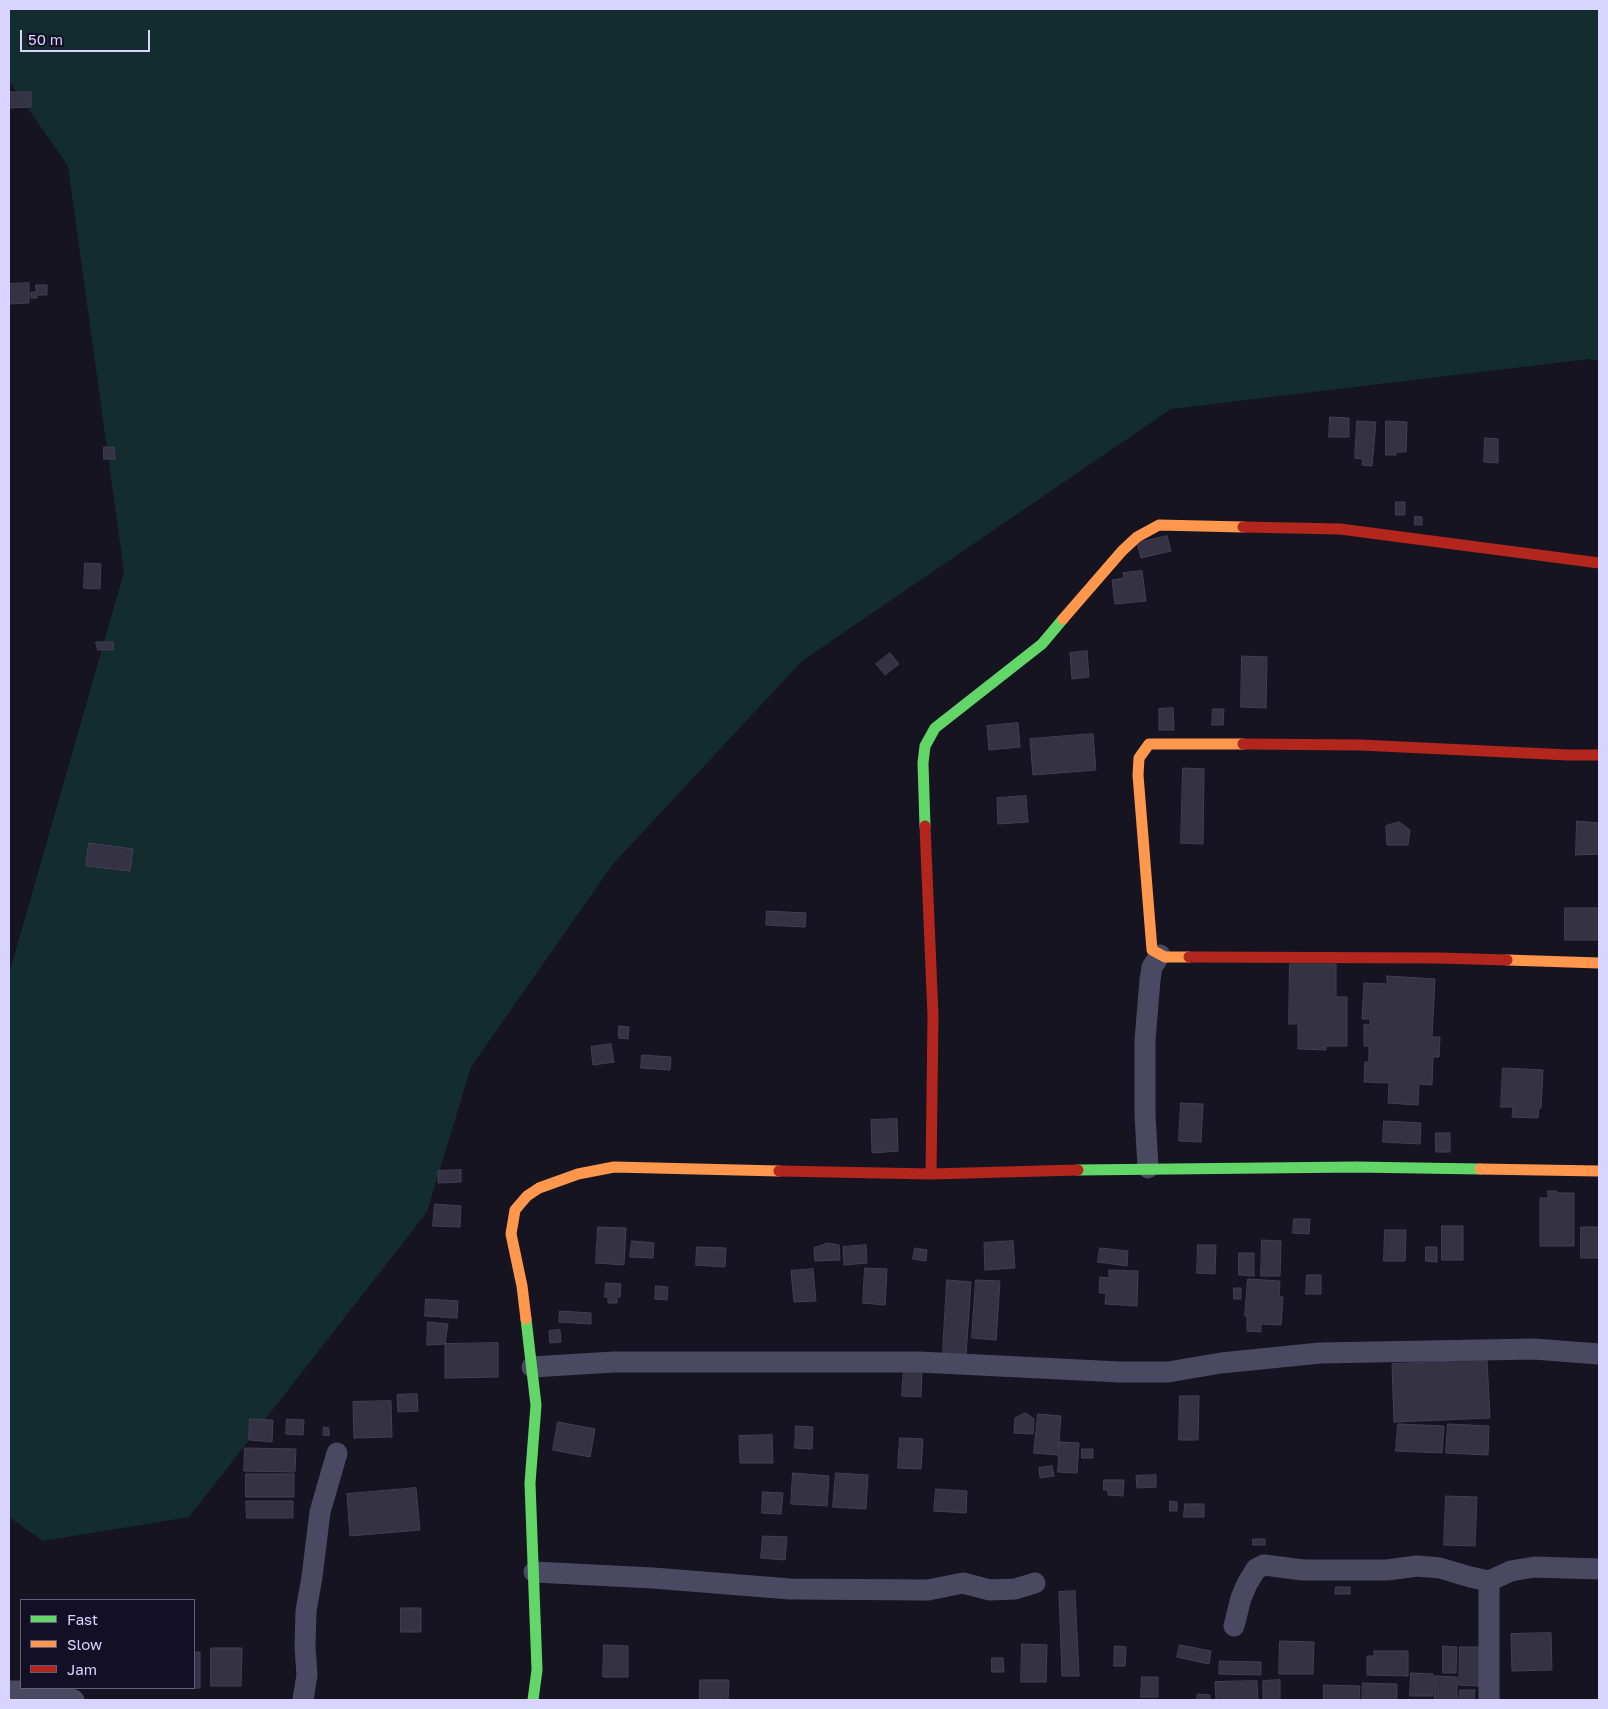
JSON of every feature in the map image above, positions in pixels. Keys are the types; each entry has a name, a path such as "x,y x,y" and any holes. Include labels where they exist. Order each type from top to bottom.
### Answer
{"street":[{"path":"931,1174 933,1016 923,764 925,746 935,728 1042,644 1122,551 1137,537 1159,525 1340,529 1599,563"},
{"path":"1599,755 1361,745 1149,744 1139,758 1138,775 1152,950 1160,955 1165,957 1439,958 1599,963"},
{"path":"1148,1168 1145,1116 1145,1040 1152,967 1160,955"},
{"path":"533,1700 537,1670 530,1482 536,1405 522,1286 511,1234 516,1210 527,1196 539,1188 578,1174 614,1168 931,1174 1148,1168 1599,1171"},
{"path":"532,1367 614,1362 919,1362 1120,1372 1168,1372 1221,1363 1320,1354 1534,1349 1599,1354"},
{"path":"303,1700 307,1675 305,1647 306,1611 320,1512 337,1452"},
{"path":"1234,1626 1241,1598 1256,1570 1264,1565 1304,1570 1387,1570 1417,1566 1440,1568 1489,1581 1511,1571 1534,1567 1599,1569"},
{"path":"534,1572 654,1578 790,1589 928,1590 963,1583 990,1590 1015,1589 1035,1583"},
{"path":"1489,1581 1489,1700"},
{"path":"9,1691 51,1691 74,1700"}],"green space":[{"path":"9,9 1599,9 1599,361 1589,359 1171,409 802,661 613,864 471,1067 427,1212 189,1517 43,1541 9,1517 9,974 124,572 68,166 9,81"}],"building":[{"path":"9,92 31,92 31,107 9,108"},
{"path":"29,283 29,303 9,304 9,284"},
{"path":"36,285 47,285 47,295 37,295 37,298 31,298 31,292 36,292"},
{"path":"1330,417 1349,418 1349,437 1329,437"},
{"path":"1357,421 1376,422 1372,466 1362,465 1363,459 1355,458"},
{"path":"1386,421 1407,422 1406,452 1386,455"},
{"path":"1485,438 1498,439 1498,463 1484,462"},
{"path":"104,447 114,447 115,459 104,459"},
{"path":"1396,502 1405,502 1405,515 1396,515"},
{"path":"1415,516 1422,517 1422,525 1415,525"},
{"path":"1167,536 1171,551 1141,558 1137,543"},
{"path":"85,563 101,564 100,589 84,588"},
{"path":"1142,571 1146,601 1115,604 1112,580 1124,578 1123,573"},
{"path":"96,642 113,642 113,650 98,650"},
{"path":"1087,651 1089,677 1072,679 1070,653"},
{"path":"890,653 899,664 885,675 876,664"},
{"path":"1242,656 1267,657 1266,708 1241,707"},
{"path":"1173,708 1174,730 1159,730 1159,709"},
{"path":"1213,709 1224,709 1223,725 1212,725"},
{"path":"1018,723 1020,747 989,750 987,726"},
{"path":"1093,734 1096,770 1033,775 1030,739"},
{"path":"1183,768 1204,769 1203,844 1181,843"},
{"path":"1026,796 1028,822 998,824 997,798"},
{"path":"1577,821 1599,823 1599,854 1576,855"},
{"path":"1399,822 1410,830 1408,845 1387,845 1386,826"},
{"path":"89,843 133,849 130,871 86,866"},
{"path":"1565,908 1599,908 1599,940 1565,940"},
{"path":"767,911 806,913 805,927 766,925"},
{"path":"1290,964 1336,964 1336,997 1347,997 1347,1046 1326,1046 1326,1050 1298,1049 1298,1024 1289,1024"},
{"path":"1387,976 1435,979 1432,1037 1440,1037 1439,1057 1433,1057 1432,1085 1419,1084 1418,1105 1388,1103 1389,1083 1364,1082 1365,1062 1369,1062 1369,1046 1364,1046 1364,1024 1370,1025 1370,1019 1362,1019 1364,983 1387,984"},
{"path":"619,1026 629,1027 628,1039 619,1038"},
{"path":"611,1044 614,1062 593,1065 591,1047"},
{"path":"642,1055 671,1057 670,1070 641,1068"},
{"path":"1503,1068 1543,1070 1541,1108 1539,1108 1538,1118 1512,1117 1513,1107 1501,1107"},
{"path":"1181,1103 1203,1104 1201,1142 1179,1141"},
{"path":"897,1119 898,1151 872,1153 871,1120"},
{"path":"1384,1121 1421,1123 1420,1144 1383,1142"},
{"path":"1436,1133 1450,1133 1450,1152 1436,1152"},
{"path":"461,1170 461,1182 438,1183 438,1171"},
{"path":"1548,1191 1574,1193 1574,1246 1540,1246 1540,1198 1548,1198"},
{"path":"435,1204 461,1206 460,1227 433,1226"},
{"path":"1294,1219 1310,1219 1309,1234 1293,1233"},
{"path":"1442,1226 1463,1226 1463,1260 1442,1260"},
{"path":"598,1227 626,1228 624,1265 596,1263"},
{"path":"1581,1227 1599,1227 1599,1258 1581,1258"},
{"path":"1385,1230 1406,1230 1405,1261 1384,1261"},
{"path":"1262,1240 1281,1241 1280,1276 1261,1276"},
{"path":"632,1241 654,1243 653,1258 630,1257"},
{"path":"1013,1241 1015,1268 985,1270 984,1243"},
{"path":"828,1243 839,1245 840,1260 815,1261 814,1248"},
{"path":"866,1245 867,1263 844,1265 843,1247"},
{"path":"1198,1245 1216,1245 1215,1274 1197,1273"},
{"path":"697,1247 726,1248 725,1267 696,1265"},
{"path":"1426,1247 1437,1247 1437,1262 1426,1261"},
{"path":"915,1248 927,1250 926,1261 913,1259"},
{"path":"1100,1248 1128,1251 1127,1266 1098,1262"},
{"path":"1239,1253 1254,1253 1254,1276 1239,1275"},
{"path":"865,1268 887,1269 885,1305 863,1303"},
{"path":"813,1269 816,1301 794,1302 791,1271"},
{"path":"1109,1270 1138,1271 1137,1306 1105,1304 1106,1293 1099,1293 1100,1277 1109,1278"},
{"path":"1307,1275 1321,1275 1321,1294 1306,1294"},
{"path":"1248,1279 1280,1281 1279,1297 1283,1297 1281,1325 1261,1324 1261,1332 1247,1331 1247,1316 1245,1316"},
{"path":"947,1280 971,1282 966,1355 943,1353"},
{"path":"976,1280 1000,1281 996,1340 972,1338"},
{"path":"606,1283 621,1284 620,1297 617,1297 617,1303 608,1303 608,1297 605,1297"},
{"path":"656,1286 668,1287 667,1300 655,1299"},
{"path":"1234,1288 1241,1288 1241,1299 1234,1299"},
{"path":"426,1299 458,1301 457,1318 425,1316"},
{"path":"560,1311 591,1313 591,1324 559,1322"},
{"path":"428,1322 448,1324 445,1344 427,1345"},
{"path":"560,1330 561,1342 550,1343 549,1331"},
{"path":"498,1343 498,1377 445,1378 445,1344"},
{"path":"1487,1360 1490,1418 1394,1422 1392,1364"},
{"path":"904,1367 922,1368 921,1397 902,1396"},
{"path":"417,1394 418,1411 398,1412 397,1395"},
{"path":"1180,1396 1199,1396 1198,1440 1179,1440"},
{"path":"391,1401 392,1437 354,1438 353,1402"},
{"path":"1026,1413 1034,1419 1033,1434 1014,1433 1015,1418"},
{"path":"1038,1414 1061,1416 1058,1455 1034,1453"},
{"path":"250,1419 273,1420 272,1442 249,1440"},
{"path":"287,1419 304,1420 303,1435 286,1434"},
{"path":"558,1422 595,1429 590,1457 553,1450"},
{"path":"1398,1424 1444,1426 1442,1453 1396,1451"},
{"path":"1448,1424 1489,1426 1488,1455 1446,1453"},
{"path":"796,1426 813,1427 812,1449 795,1448"},
{"path":"324,1427 329,1428 329,1436 323,1435"},
{"path":"772,1435 773,1463 740,1463 739,1436"},
{"path":"900,1438 923,1439 921,1469 898,1468"},
{"path":"1060,1442 1079,1443 1077,1473 1058,1472"},
{"path":"245,1448 296,1449 295,1472 244,1471"},
{"path":"1082,1449 1093,1449 1093,1458 1082,1458"},
{"path":"1052,1466 1054,1476 1040,1478 1039,1468"},
{"path":"793,1473 829,1476 827,1506 791,1504"},
{"path":"836,1473 868,1475 866,1509 833,1507"},
{"path":"246,1474 294,1474 294,1497 246,1497"},
{"path":"1156,1475 1156,1487 1137,1488 1136,1476"},
{"path":"1104,1480 1124,1480 1123,1496 1108,1495 1108,1490 1104,1490"},
{"path":"416,1488 420,1530 350,1536 347,1494"},
{"path":"936,1489 967,1491 966,1513 934,1511"},
{"path":"763,1492 783,1493 781,1514 762,1513"},
{"path":"1446,1496 1477,1497 1475,1546 1444,1545"},
{"path":"246,1501 293,1501 293,1518 247,1518"},
{"path":"1170,1501 1177,1502 1177,1511 1170,1511"},
{"path":"1185,1504 1204,1504 1204,1517 1184,1517"},
{"path":"763,1536 787,1537 785,1560 761,1558"},
{"path":"1253,1539 1265,1539 1265,1545 1253,1545"},
{"path":"1336,1587 1350,1587 1350,1594 1335,1594"},
{"path":"1075,1591 1079,1676 1062,1676 1059,1592"},
{"path":"401,1608 421,1608 421,1632 401,1632"},
{"path":"1551,1633 1552,1670 1512,1671 1511,1634"},
{"path":"1280,1641 1314,1642 1313,1674 1279,1674"},
{"path":"1022,1644 1047,1645 1046,1682 1021,1682"},
{"path":"604,1645 628,1646 628,1677 603,1677"},
{"path":"1180,1645 1211,1651 1209,1664 1177,1657"},
{"path":"1115,1646 1126,1647 1125,1666 1114,1666"},
{"path":"1443,1646 1457,1647 1456,1673 1443,1673"},
{"path":"1460,1647 1480,1647 1479,1686 1459,1685"},
{"path":"211,1648 242,1648 241,1686 211,1686"},
{"path":"1374,1651 1408,1651 1408,1676 1367,1675 1367,1656 1374,1656"},
{"path":"195,1652 200,1652 200,1688 195,1688"},
{"path":"992,1658 1003,1658 1004,1672 992,1672"},
{"path":"1220,1661 1261,1662 1261,1675 1219,1674"},
{"path":"1411,1673 1433,1674 1433,1696 1410,1696"},
{"path":"1435,1676 1457,1677 1457,1700 1435,1700"},
{"path":"1142,1677 1158,1677 1158,1697 1141,1697"},
{"path":"700,1680 729,1680 728,1700 700,1700"},
{"path":"1280,1680 1280,1700 1263,1700 1263,1681"},
{"path":"1257,1681 1258,1700 1216,1700 1215,1682"},
{"path":"1363,1683 1397,1684 1397,1700 1362,1700"},
{"path":"1324,1685 1360,1686 1359,1700 1324,1700"},
{"path":"1460,1690 1475,1690 1474,1700 1459,1700"},
{"path":"1198,1694 1210,1695 1210,1700 1197,1700"}],"traffic: fast":[{"path":"925,826 923,763 925,746 935,728 1042,644 1063,619"},
{"path":"1078,1170 1356,1167 1480,1169"},
{"path":"526,1319 536,1405 530,1483 537,1670 533,1700"}],"traffic: slow":[{"path":"1063,619 1122,551 1137,537 1159,525 1243,527"},
{"path":"1189,957 1165,957 1152,950 1138,775 1139,758 1149,744 1243,744"},
{"path":"1507,960 1599,963"},
{"path":"526,1319 522,1286 511,1234 515,1210 527,1196 539,1188 578,1174 614,1167 779,1171"},
{"path":"1480,1169 1599,1171"}],"traffic: jam":[{"path":"1243,527 1340,529 1599,563"},
{"path":"1243,744 1361,745 1599,755"},
{"path":"925,826 933,1016 931,1174"},
{"path":"1189,957 1507,960"},
{"path":"779,1171 931,1174 1078,1170"}]}
